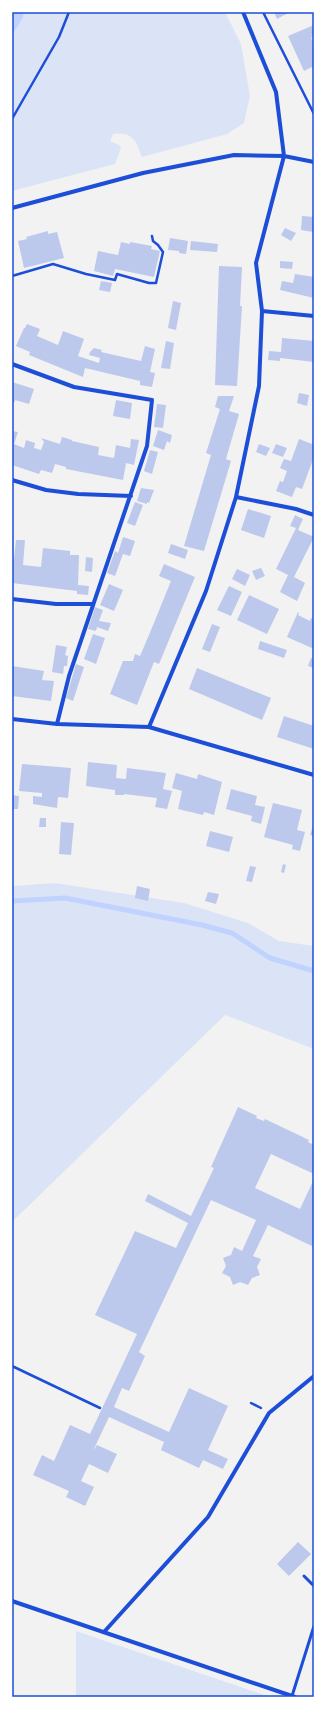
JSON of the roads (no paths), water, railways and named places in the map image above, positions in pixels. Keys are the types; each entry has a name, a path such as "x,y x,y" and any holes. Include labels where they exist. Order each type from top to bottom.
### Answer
{"street":[{"path":"149,727 206,591 236,497 259,386 262,311 256,263 284,156 276,92 243,12"},
{"path":"12,208 144,173 234,155 284,156 314,162"},
{"path":"262,311 314,316"},
{"path":"12,364 74,387 152,400 147,446 69,676 57,724"},
{"path":"12,480 46,490 78,494 131,496"},
{"path":"236,497 296,509 314,515"},
{"path":"12,599 56,604 93,604"},
{"path":"12,719 57,724 149,727 314,775"},
{"path":"104,1632 208,1517 269,1413 314,1376"},
{"path":"12,1601 293,1697"}],"lane":[{"path":"304,1576 314,1586"},
{"path":"293,1697 314,1626"}],"water":[{"path":"12,12 24,12 23,18 12,35"}],"waterway":[{"path":"12,901 65,898 202,925 232,933 270,958 314,971"}]}
